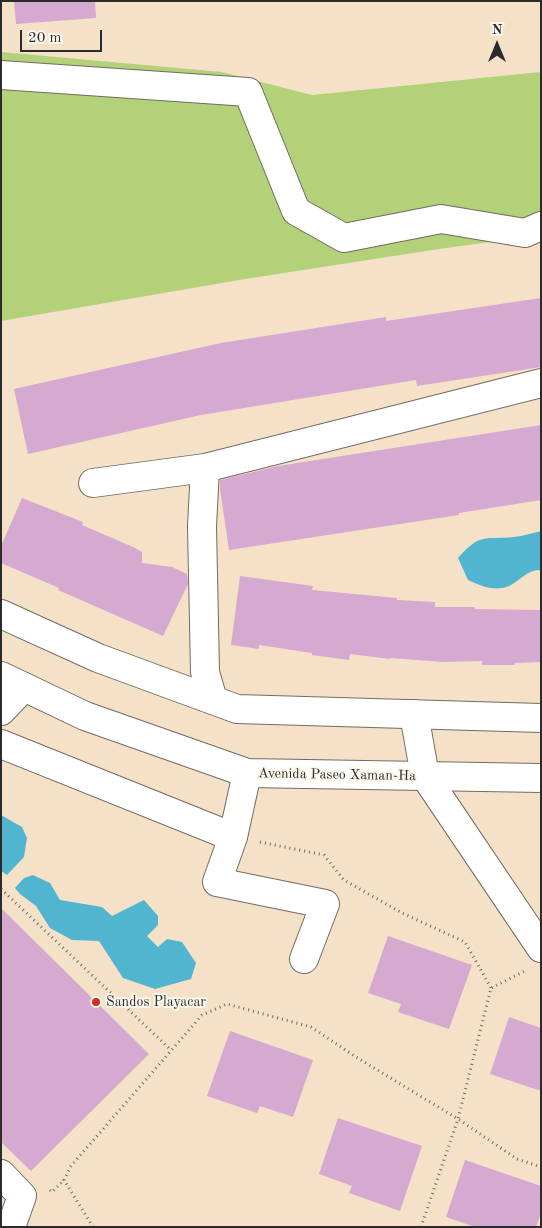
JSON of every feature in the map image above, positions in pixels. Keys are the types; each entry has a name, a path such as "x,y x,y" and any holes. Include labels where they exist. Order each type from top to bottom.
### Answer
{"main road":[{"path":"1,75 248,92 296,211 344,238 441,219 525,233 541,226"},
{"path":"93,483 205,468 541,383"},
{"path":"205,468 202,526 205,672 213,700"},
{"path":"1,614 98,658 237,709 541,718"},
{"path":"1,711 13,681"},
{"name":"Avenida Paseo Xaman-Ha","path":"13,681 85,716 247,773 541,778"},
{"path":"414,714 425,776 537,958"},
{"path":"1,744 232,837"},
{"path":"247,773 232,837 218,882 325,904 304,959"},
{"path":"1,1174 22,1196 11,1227"}],"path":[{"path":"232,837 324,855 344,880 402,913 466,942 491,988 458,1119 421,1227"},
{"path":"1,890 171,1050"},
{"path":"491,988 537,958"},
{"path":"93,1227 64,1180 71,1166 202,1015 227,1004 311,1027 356,1057 458,1119 517,1159 541,1167"}],"green space":[{"path":"1,52 222,72 312,95 541,72 541,235 245,279 1,321"}],"water":[{"path":"541,531 541,570 530,572 507,587 502,588 489,588 468,580 458,558 472,544 483,539 514,537"},
{"path":"1,815 22,827 27,838 24,857 7,875 1,871"},
{"path":"33,875 50,883 60,900 102,907 112,916 144,900 158,916 158,925 147,936 158,947 167,939 182,942 196,963 191,979 155,989 123,978 99,941 72,940 50,928 36,906 20,894 15,888 24,878"}],"building":[{"path":"14,1 95,1 96,18 16,24"},
{"path":"541,298 541,367 417,386 416,380 201,415 28,454 14,389 221,343 386,317 386,321"},
{"path":"541,425 541,500 459,513 459,515 229,550 220,480 278,466"},
{"path":"22,498 83,522 82,525 133,547 142,552 142,563 172,567 187,574 188,584 163,636 1,563 1,546"},
{"path":"240,576 313,586 312,590 397,598 397,600 435,602 435,607 541,610 541,662 515,663 515,665 482,665 482,661 444,662 390,659 350,654 349,660 259,645 259,649 231,645"},
{"path":"1,908 149,1054 31,1171 1,1142"},
{"path":"388,936 472,965 449,1029 398,1012 401,1004 368,993"},
{"path":"509,1017 541,1028 541,1091 490,1074"},
{"path":"230,1031 313,1060 293,1117 260,1106 257,1113 207,1096"},
{"path":"338,1118 422,1146 400,1211 349,1193 352,1186 319,1174"},
{"path":"465,1160 541,1186 541,1213 536,1227 475,1227 446,1217"}],"place":[{"name":"Sandos Playacar","path":"96,1002"}]}
